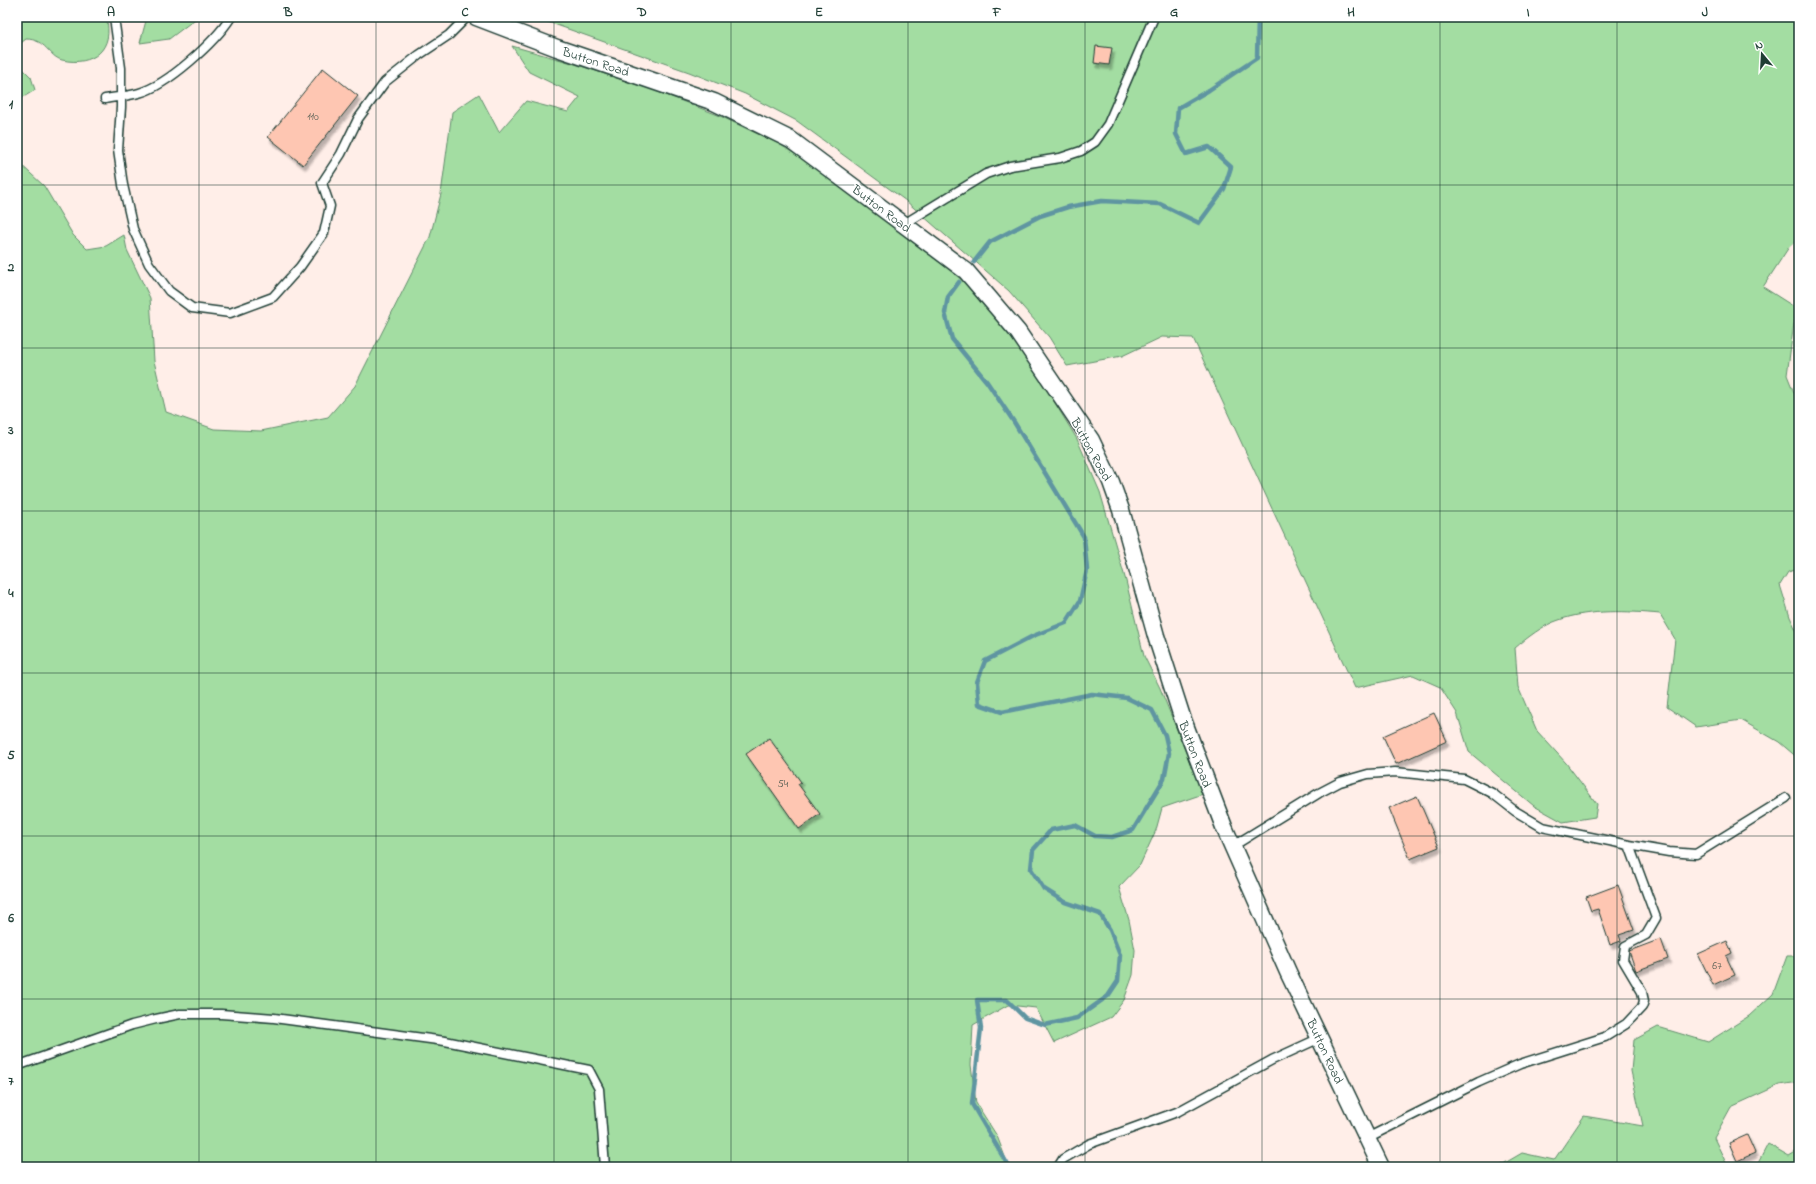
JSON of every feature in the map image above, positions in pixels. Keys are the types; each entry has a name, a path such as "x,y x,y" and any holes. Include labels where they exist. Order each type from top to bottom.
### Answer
{"street":[{"name":"Button Road","path":"476,17 557,48 714,102 791,140 966,271 1018,332 1091,440 1111,482 1121,510 1156,636 1182,717 1233,846 1320,1038 1381,1167"}],"lane":[{"path":"114,17 121,68 118,150 123,185 133,228 149,264 169,291 192,308 230,313 272,297 300,267 324,233 330,206 322,183 340,154 358,119 385,82 419,54 449,35 466,17"},
{"path":"105,99 140,93 162,81 193,59 223,31 231,17"},
{"path":"904,224 986,174 1010,166 1060,158 1081,151 1095,142 1108,124 1154,17"},
{"path":"1233,846 1319,793 1340,782 1368,774 1396,772 1464,779 1492,793 1515,811 1542,827 1629,845 1670,852 1696,854 1786,798"},
{"path":"1367,1138 1451,1095 1520,1064 1605,1037 1626,1024 1642,1007 1644,1001 1642,992 1623,960 1625,946 1646,935 1656,918 1629,845"},
{"path":"17,1066 132,1025 180,1014 221,1014 274,1018 444,1041 589,1070 599,1089 605,1167"},
{"path":"1058,1167 1063,1159 1089,1144 1177,1112 1272,1060 1320,1038"}],"green space":[{"path":"17,17 106,17 108,28 107,38 104,47 92,58 83,61 62,60 43,45 33,40 26,39 17,46"},
{"path":"147,17 198,17 169,39 140,43"},
{"path":"534,17 1799,17 1799,238 1789,247 1763,287 1796,308 1787,375 1799,405 1799,569 1788,572 1780,585 1790,617 1799,636 1799,759 1779,742 1741,720 1696,727 1667,707 1675,639 1660,614 1635,612 1596,612 1571,616 1541,628 1515,648 1518,687 1537,731 1566,763 1597,804 1595,817 1563,822 1534,806 1469,752 1457,713 1440,687 1413,675 1355,688 1193,338 1162,337 1122,356 1067,366 1049,337 1009,291 906,201 797,121 745,94 689,72"},
{"path":"512,46 572,63 656,91 718,115 779,144 825,173 962,280 1012,333 1077,439 1100,492 1126,581 1144,656 1160,688 1203,794 1162,808 1156,830 1140,865 1119,887 1129,920 1135,950 1133,975 1124,1000 1111,1017 1054,1043 1036,1008 1008,1005 973,1025 971,1065 976,1103 997,1136 1009,1167 17,1167 17,161 44,186 73,235 87,249 106,246 124,235 127,250 150,298 154,361 166,412 214,429 261,431 328,417 355,386 430,237 441,194 452,112 479,94 499,132 526,101 568,112 580,97 529,72"},
{"path":"17,63 31,77 35,90 17,101"},
{"path":"1787,956 1799,956 1799,1082 1779,1085 1731,1107 1714,1138 1728,1167 1498,1167 1522,1153 1554,1160 1584,1116 1643,1126 1631,1071 1634,1040 1658,1027 1708,1042 1749,1016 1773,994"},
{"path":"1768,1144 1789,1156 1799,1150 1799,1167 1756,1167"}],"building":[{"path":"1096,46 1112,48 1109,65 1094,63"},
{"path":"323,68 358,96 303,165 268,137"},
{"path":"1434,713 1447,741 1396,764 1383,736"},
{"path":"769,738 801,782 798,784 820,814 799,829 746,754"},
{"path":"1417,796 1439,847 1410,859 1389,808"},
{"path":"1618,885 1634,930 1619,935 1621,941 1610,945 1598,909 1591,911 1586,897"},
{"path":"1661,939 1668,959 1636,971 1629,951"},
{"path":"1727,941 1732,953 1726,956 1735,975 1713,985 1698,954"},
{"path":"1747,1135 1755,1153 1737,1161 1729,1143"}],"waterway":[{"path":"974,262 990,242 1040,216 1068,207 1102,201 1160,204 1199,223 1224,189 1231,167 1209,147 1186,154 1176,134 1178,108 1209,90 1257,58 1258,17"},
{"path":"959,282 948,297 945,313 952,339 987,382 1014,422 1084,537 1087,570 1080,601 1066,623 1033,636 985,661 977,682 979,704 1002,712 1092,694 1127,698 1152,710 1165,735 1169,753 1164,779 1133,830 1112,837 1095,836 1075,825 1051,830 1033,850 1031,869 1044,889 1065,902 1100,914 1110,930 1120,955 1118,981 1108,996 1077,1018 1045,1025 1025,1018 1007,1000 977,1000 981,1028 972,1104 1009,1167"}]}
